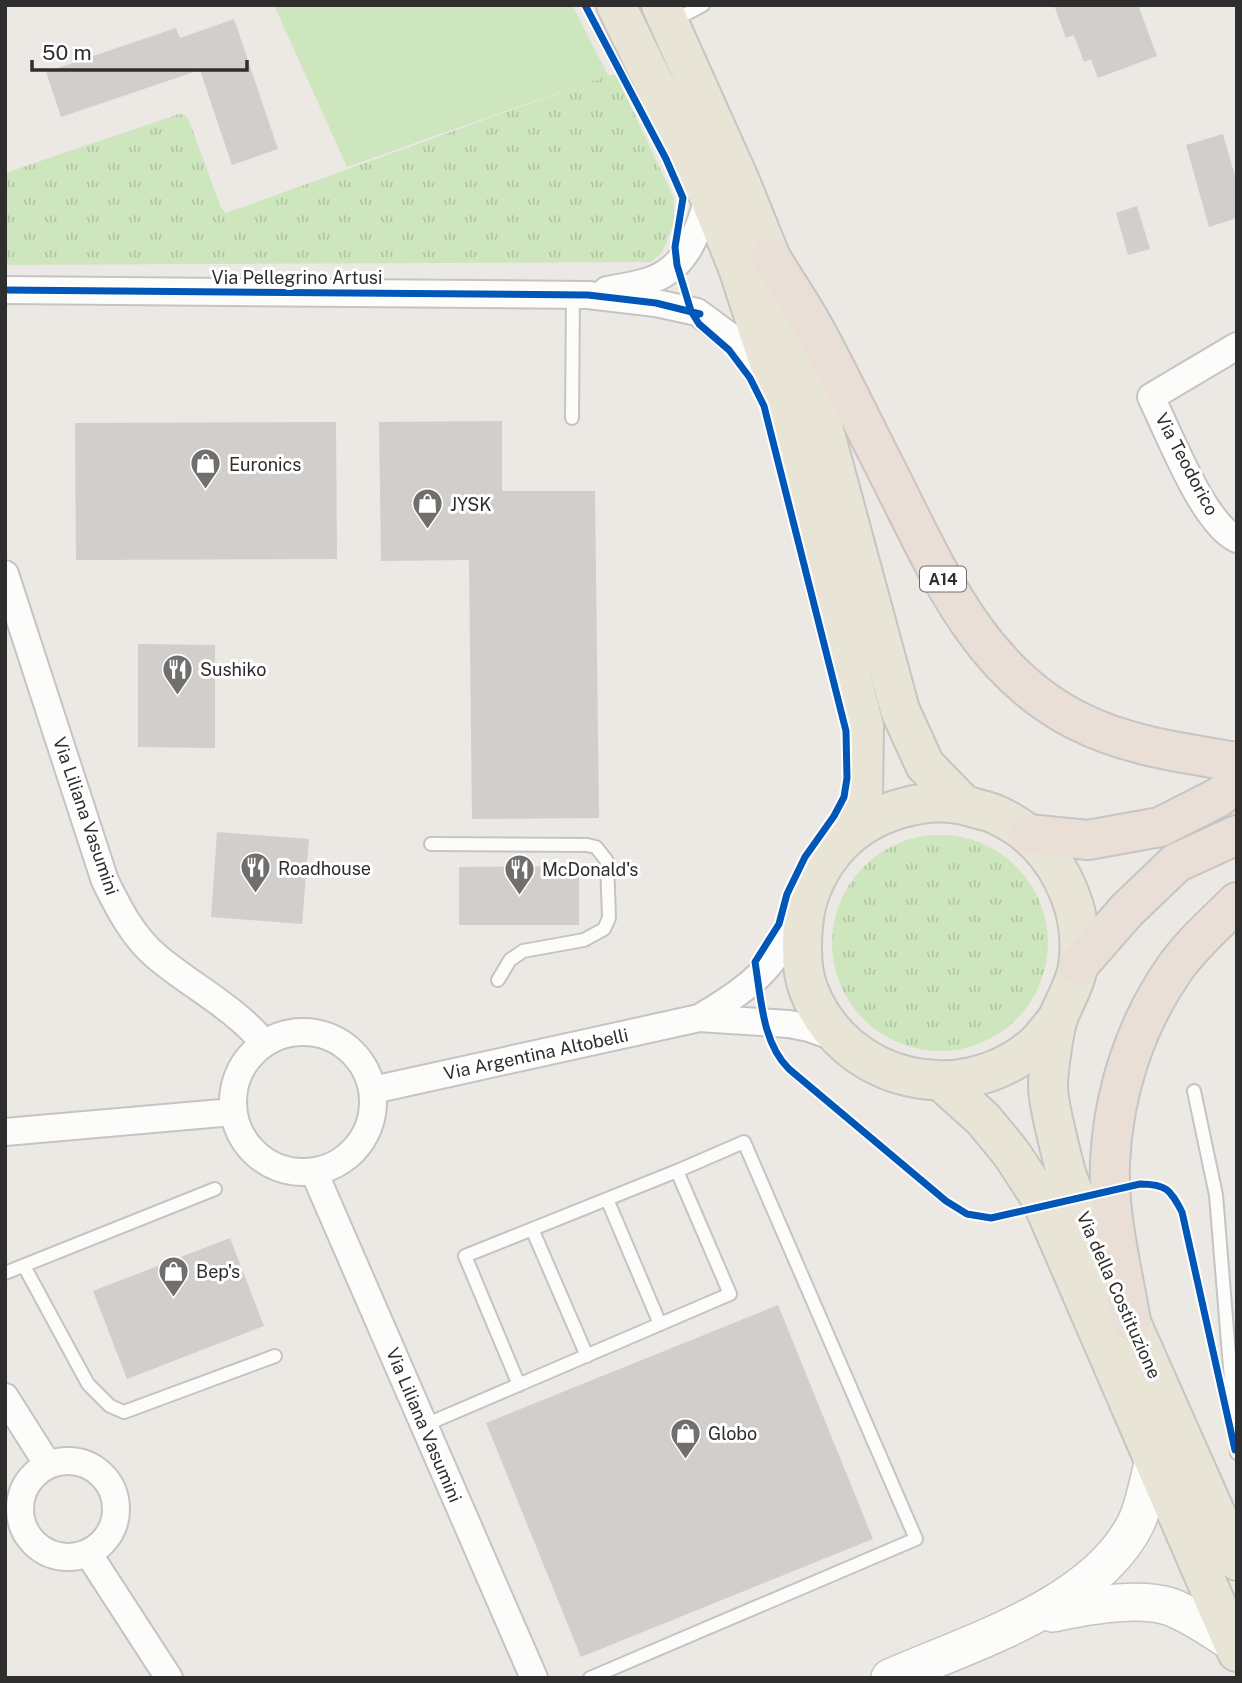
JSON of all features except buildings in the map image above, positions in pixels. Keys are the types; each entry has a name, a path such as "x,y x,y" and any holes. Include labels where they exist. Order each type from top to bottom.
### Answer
{"highway":[{"name":"A14","path":"771,258 813,326 951,594 988,650 1010,673 1046,702 1077,721 1122,740 1237,762"},
{"path":"1028,834 1088,840 1160,827 1219,797 1237,782"},
{"path":"1078,966 1127,910 1176,863 1237,835"},
{"path":"1131,1321 1113,1215 1110,1165 1122,1078 1141,1027 1175,968 1237,902"}],"main road":[{"path":"616,5 709,196 738,268 780,396 863,726 863,798 842,842 818,874 804,911 801,951 809,991 830,1028 861,1057 900,1076 942,1082 976,1077 1008,1064 1036,1044 1058,1018 1070,993 1078,966 1077,917 1060,871 1028,834 998,815 963,804 931,803 898,809 868,822 842,842"},
{"path":"665,14 740,181 771,258 811,382 900,710 925,765 963,804"},
{"name":"Via della Costituzione","path":"1058,1018 1048,1088 1067,1175 1237,1561"},
{"path":"942,1082 983,1119 1011,1153 1040,1198 1234,1647"}],"street":[{"path":"580,295 655,279 677,265 696,238 709,196"},
{"name":"Via Pellegrino Artusi","path":"5,290 580,295"},
{"path":"580,295 656,303 697,312 738,343 780,396"},
{"name":"Via Teodorico","path":"1237,346 1151,397 1195,489 1228,535 1237,539"},
{"name":"Via Liliana Vasumini","path":"5,574 105,881 127,924 156,956 247,1023 264,1043"},
{"name":"Via Argentina Altobelli","path":"699,1018 734,998 758,979 784,947 804,911"},
{"name":"Via Argentina Altobelli","path":"373,1090 699,1018 789,1024 843,1040"},
{"path":"307,1032 330,1036 349,1048 364,1067 373,1090 373,1112 366,1133 354,1151 336,1164 314,1171 292,1172 271,1165 253,1152 240,1133 233,1112 233,1092 239,1073 249,1056 264,1043 285,1034 307,1032"},
{"path":"5,1132 233,1112"},
{"name":"Via Liliana Vasumini","path":"314,1171 534,1678"},
{"path":"5,1397 48,1465"},
{"path":"63,1461 85,1464 104,1476 112,1489 117,1504 113,1526 101,1545 88,1553 72,1557 56,1555 41,1548 14,1526 28,1483 37,1472 48,1465 63,1461"},
{"path":"890,1678 1021,1621 1082,1587 1113,1559 1136,1522 1154,1461"},
{"path":"88,1553 169,1678"},
{"path":"1021,1621 1088,1605 1129,1602 1169,1606 1234,1647"}],"lane":[{"path":"665,14 704,5"},
{"path":"572,418 580,295"},
{"path":"431,844 587,845 596,847 607,861 609,918 604,929 584,940 523,951 510,960 498,979"},
{"path":"1194,1091 1216,1195 1237,1453"},
{"path":"519,1385 465,1256 744,1142 916,1539 590,1678"},
{"path":"425,1425 730,1294 677,1171"},
{"path":"5,1273 215,1189"},
{"path":"607,1199 660,1324"},
{"path":"532,1229 587,1356"},
{"path":"24,1266 89,1384 110,1406 124,1412 275,1356"}],"green space":[{"path":"274,5 572,5 608,75 347,167"},
{"path":"608,75 616,75 674,198 674,223 662,253 651,262 5,265 5,173 179,114 185,115 190,123 221,208 226,213"},
{"path":"940,835 981,843 1017,866 1040,902 1048,943 1040,984 1017,1020 981,1043 940,1051 899,1043 863,1020 840,984 832,943 840,902 863,866 899,843"}],"cycle path":[{"path":"585,5 666,159 683,198 675,247 677,265 691,311 699,324 729,350 750,378 764,406 846,731 847,778 844,797 805,857 787,894 779,924 755,962 764,1019 773,1046 789,1069 946,1201 967,1214 991,1218 1140,1184 1166,1189 1182,1212 1235,1450"},
{"path":"5,290 588,295 656,303 700,314"}],"place":[{"name":"Euronics","path":"206,491"},
{"name":"JYSK","path":"427,531"},
{"name":"Sushiko","path":"177,696"},
{"name":"Roadhouse","path":"255,895"},
{"name":"McDonald's","path":"519,896"},
{"name":"Bep's","path":"173,1298"},
{"name":"Globo","path":"685,1460"}]}
